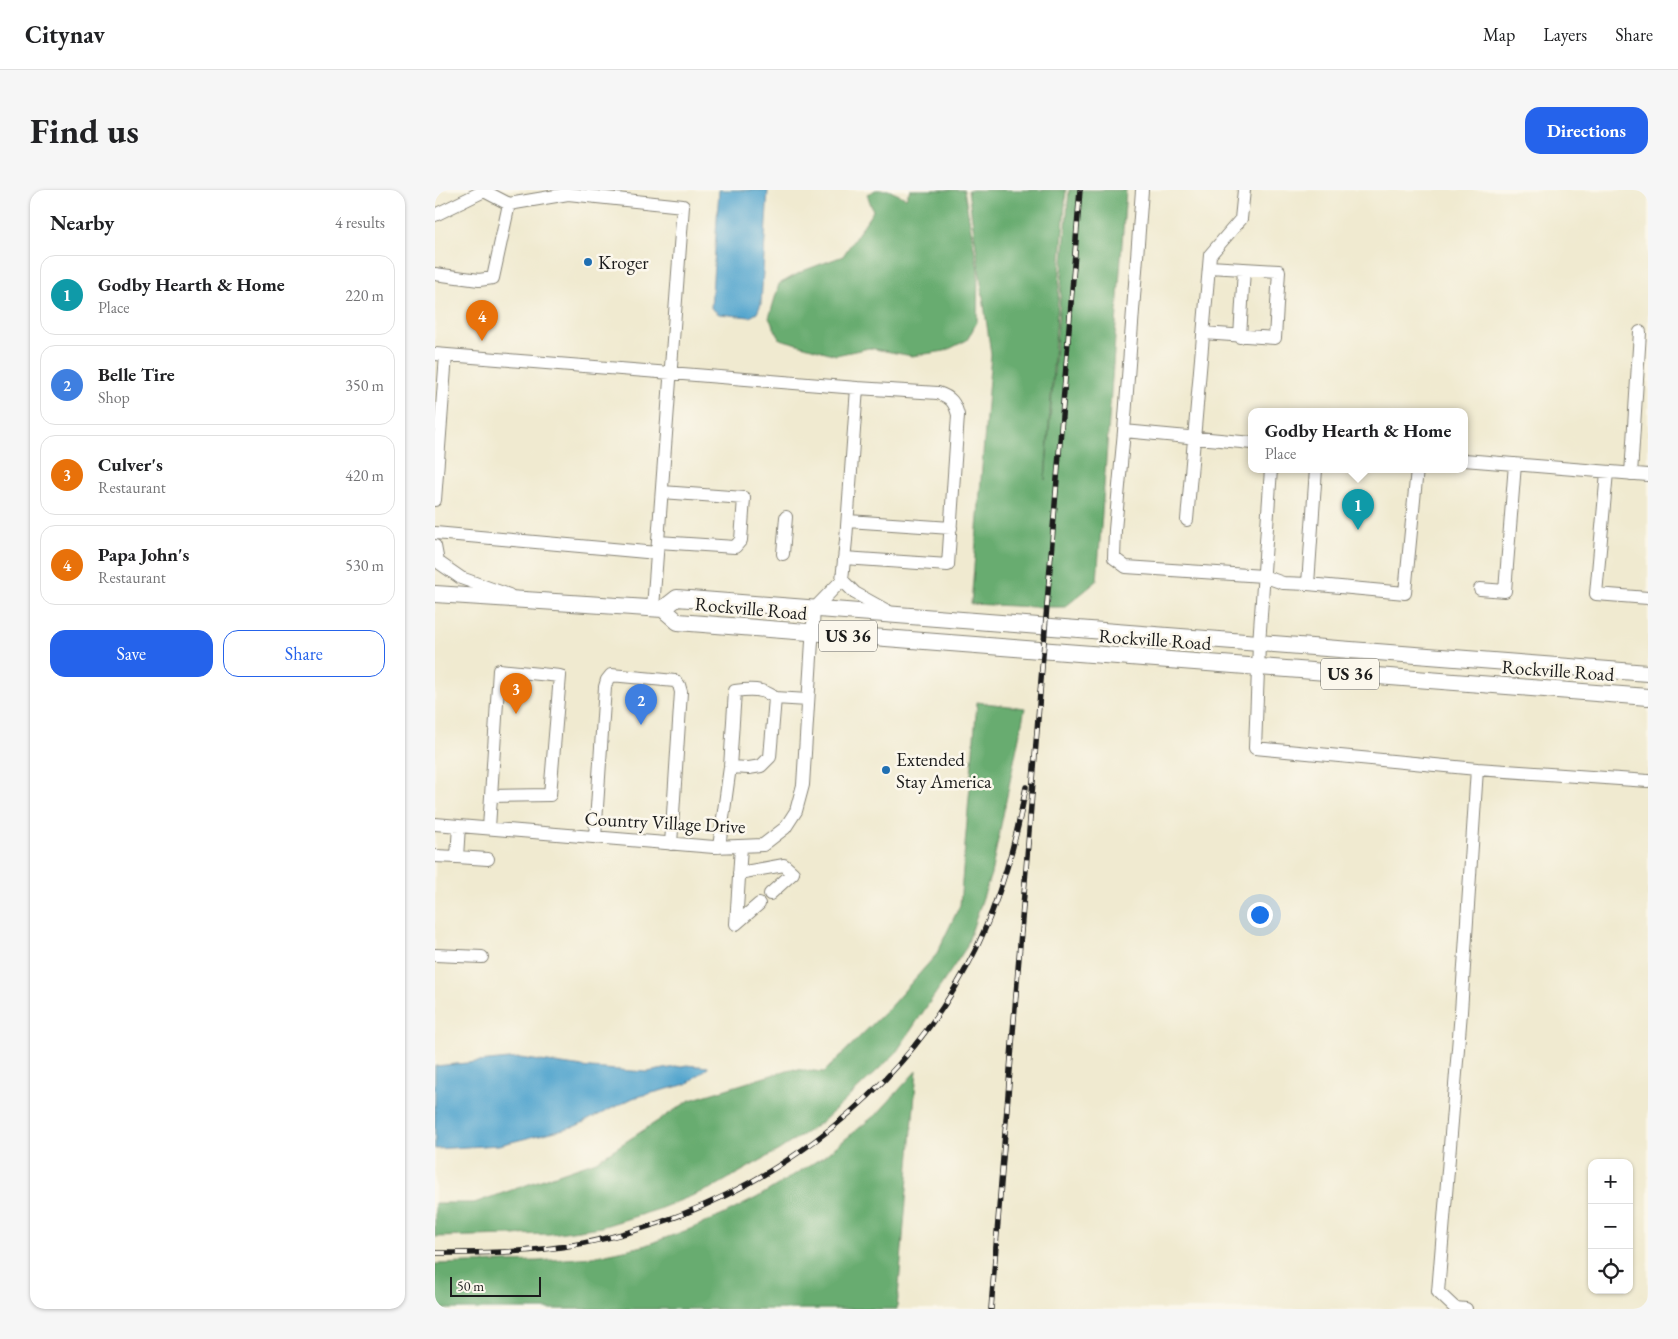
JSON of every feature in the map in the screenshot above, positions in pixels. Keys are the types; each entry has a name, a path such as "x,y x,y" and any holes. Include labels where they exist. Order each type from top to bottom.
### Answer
{"main road":[{"name":"Rockville Road","path":"435,594 658,608 678,622 1648,697"},
{"name":"Rockville Road","path":"658,608 677,598 1648,674"}],"street":[{"path":"435,215 485,190 509,204 567,194 683,206 658,547 658,608"},
{"path":"1142,190 1114,558 1126,567 1263,576 1283,583 1405,593 1417,473"},
{"path":"1187,520 1210,255 1241,219 1244,190"},
{"path":"435,274 479,280 493,278 509,204"},
{"path":"1203,333 1275,338 1279,272 1209,267"},
{"path":"1240,336 1245,269"},
{"path":"1631,474 1640,332"},
{"path":"435,500 440,354 947,396 953,401 958,415 948,565 844,558"},
{"path":"815,609 842,580 857,388"},
{"path":"1124,431 1248,443"},
{"path":"1468,460 1648,475"},
{"path":"1480,589 1505,591 1515,464"},
{"path":"1607,472 1596,594 1648,598"},
{"path":"1271,473 1259,644 1255,748 1477,769 1648,781"},
{"path":"1309,584 1316,473"},
{"path":"435,533 658,547 735,548 741,540 744,498 662,492"},
{"path":"783,554 786,517"},
{"path":"848,521 951,528"},
{"path":"435,546 438,562 461,578 519,599"},
{"path":"842,580 855,593 896,616"},
{"name":"Country Village Drive","path":"435,824 671,844 719,847 763,845 785,828 796,811 803,785 815,609"},
{"path":"489,828 491,796 499,670 560,676 550,795 491,796"},
{"path":"595,837 605,687 611,675 675,681 679,685 681,692 671,844"},
{"path":"719,847 730,767 735,691 750,689 768,692 775,698 808,700"},
{"path":"730,767 749,768 761,766 770,758 775,698"},
{"path":"1466,1309 1455,1308 1438,1292 1461,1012 1477,769"},
{"path":"457,857 459,826"},
{"path":"741,846 735,924 759,904"},
{"path":"435,856 488,859"},
{"path":"739,873 784,865 793,873 770,894"},
{"path":"435,955 481,957"}],"green space":[{"path":"876,190 888,190 906,198 910,190 964,190 978,270 977,322 967,340 945,351 912,356 869,348 836,355 780,339 769,318 779,284 805,270 843,256 873,211 867,194"},
{"path":"968,190 1066,190 1045,480 1069,190 1126,190 1097,581 1065,607 971,604 991,354"},
{"path":"977,702 1025,708 991,874 966,948 895,1054 822,1122 779,1150 712,1188 656,1210 601,1227 550,1234 435,1237 435,1203 474,1203 596,1161 690,1100 791,1069 824,1072 887,1010 936,955 960,905"},
{"path":"917,1070 897,1309 435,1309 435,1264 538,1261 592,1257 643,1246 723,1215 758,1197 823,1157 879,1112"}],"water":[{"path":"719,190 768,190 761,304 757,313 750,317 719,314 711,308"},
{"path":"520,1058 590,1068 647,1072 687,1065 709,1067 687,1084 633,1098 576,1126 499,1145 435,1149 435,1066"}],"railway":[{"path":"991,1309 1080,190"},
{"path":"435,1253 547,1249 584,1243 645,1227 705,1205 761,1176 814,1141 863,1101 906,1055 944,1004 976,949 993,910 1012,849 1026,787"}],"place":[{"name":"Kroger","path":"588,262"},
{"name":"Papa John's","path":"482,341"},
{"name":"Godby Hearth & Home","path":"1358,530"},
{"name":"Culver's","path":"516,714"},
{"name":"Belle Tire","path":"641,725"},
{"name":"Extended Stay America","path":"886,770"}]}
